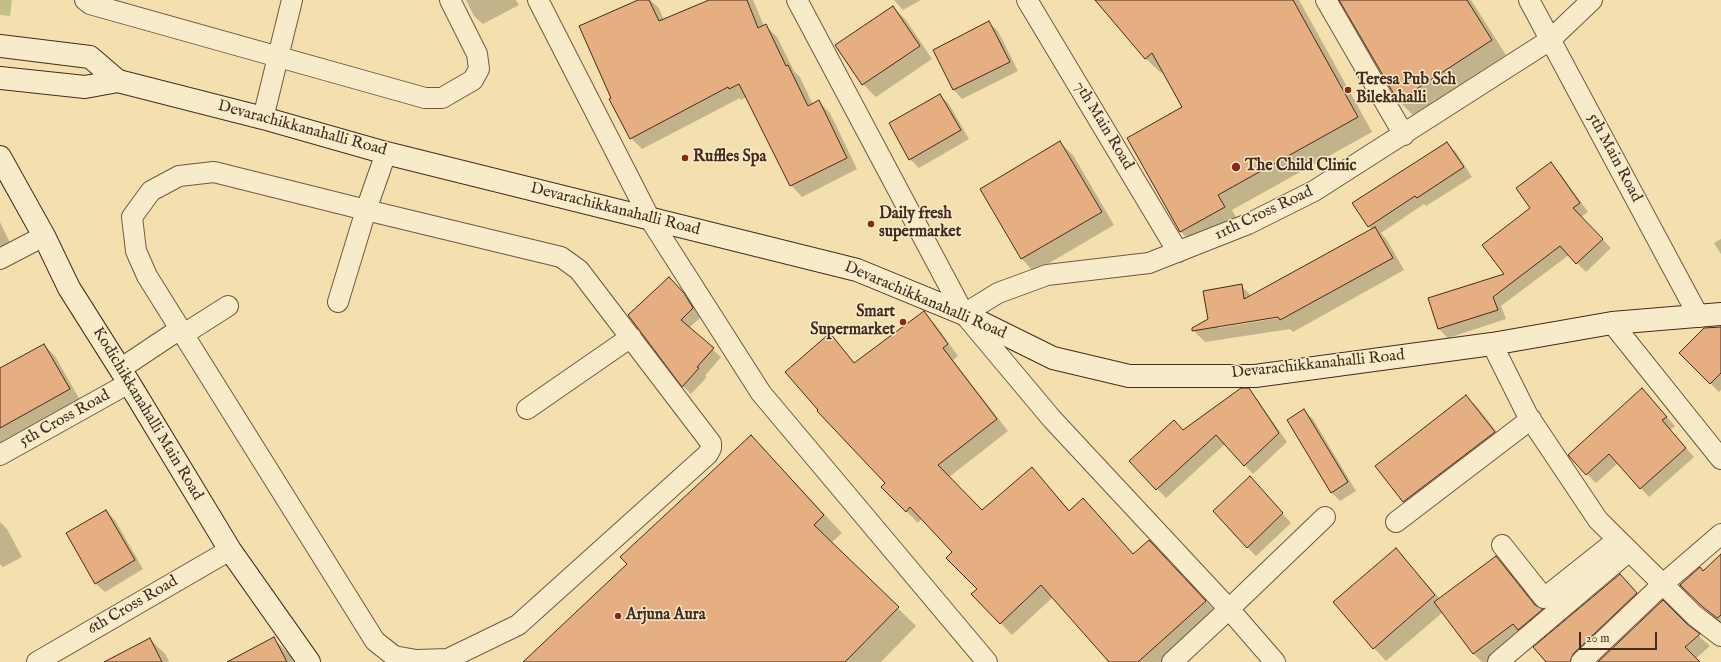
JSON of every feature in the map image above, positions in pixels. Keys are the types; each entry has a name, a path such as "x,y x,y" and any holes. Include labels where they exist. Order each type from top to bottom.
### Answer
{"street":[{"path":"85,0 90,4 425,98 442,98 473,80 479,69 476,54 450,0"},
{"path":"263,118 277,56 292,0"},
{"path":"538,0 650,219 761,393 987,662"},
{"path":"797,0 964,314 1052,419 1229,609 1275,662"},
{"path":"1326,0 1404,135"},
{"name":"5th Main Road","path":"1529,0 1699,317"},
{"name":"11th Cross Road","path":"964,314 998,293 1047,275 1149,263 1248,224 1314,192 1550,40 1592,0"},
{"name":"7th Main Road","path":"1036,4 1178,252"},
{"name":"Devarachikkanahalli Road","path":"0,46 90,57 118,81"},
{"name":"Devarachikkanahalli Road","path":"0,78 85,87 118,81 263,118 386,153 857,270 964,314 1053,358 1129,376 1255,376 1492,344 1612,324 1721,314"},
{"path":"338,302 366,210 386,153"},
{"name":"Kodichikkanahalli Main Road","path":"0,157 44,236 69,288 125,376 230,550 309,662"},
{"path":"214,172 366,210 561,257 579,270 711,443 711,448 708,454 518,626 448,659 416,660 394,656 375,641 147,276 136,251 132,217 151,191 179,176 214,172"},
{"path":"0,260 44,236"},
{"name":"5th Cross Road","path":"0,455 125,376 182,332 228,306"},
{"path":"1612,324 1721,459"},
{"path":"527,409 631,337"},
{"path":"1492,344 1531,419 1598,520 1695,616 1721,636"},
{"path":"1396,522 1531,419"},
{"path":"1172,662 1325,517"},
{"path":"1581,662 1662,584 1721,534"},
{"path":"1502,546 1544,598 1623,545"},
{"path":"1498,662 1623,545"},
{"name":"6th Cross Road","path":"37,662 230,550"}],"green space":[{"path":"0,0 12,0 10,16 0,15"}],"building":[{"path":"638,0 649,0 659,21 709,0 747,0 758,28 766,24 786,66 788,65 808,106 819,100 847,158 790,186 739,84 729,89 728,87 630,139 609,99 611,98 579,26"},
{"path":"1095,0 1293,0 1358,117 1218,195 1225,207 1180,232 1127,138 1182,107 1152,53 1145,59"},
{"path":"1339,0 1467,0 1492,40 1398,101"},
{"path":"893,6 920,46 862,85 835,45"},
{"path":"989,21 1010,62 953,90 933,50"},
{"path":"940,94 961,130 909,160 889,123"},
{"path":"1060,141 1102,212 1021,259 980,189"},
{"path":"1447,142 1464,167 1417,198 1415,196 1368,227 1352,203"},
{"path":"1551,162 1580,203 1573,208 1603,239 1576,264 1560,246 1493,297 1498,310 1438,329 1428,298 1504,274 1482,245 1530,208 1516,188"},
{"path":"1375,227 1393,258 1280,320 1278,317 1192,331 1192,328 1208,319 1203,291 1242,284 1244,299"},
{"path":"669,277 684,293 693,308 681,320 714,348 682,387 628,315"},
{"path":"924,311 948,344 943,348 997,419 938,465 982,510 1032,467 1069,511 1083,498 1133,554 1149,540 1206,601 1138,662 1109,662 1041,585 1000,624 971,594 977,589 946,558 952,552 910,507 906,512 881,487 885,483 817,411 818,410 785,372 830,333 854,363"},
{"path":"1721,327 1721,373 1710,384 1679,353 1704,328"},
{"path":"44,344 70,389 0,428 0,368"},
{"path":"1241,388 1249,388 1279,433 1244,466 1216,435 1156,490 1129,461 1174,420 1183,430"},
{"path":"1642,388 1667,417 1662,420 1686,448 1640,489 1609,454 1586,475 1568,455"},
{"path":"1466,395 1495,432 1403,502 1375,466"},
{"path":"1304,409 1348,482 1331,493 1287,420"},
{"path":"751,435 824,515 814,525 899,607 845,662 523,662 627,564 620,557"},
{"path":"1250,476 1283,513 1247,548 1213,511"},
{"path":"106,510 135,560 95,584 66,533"},
{"path":"1396,548 1435,595 1373,649 1333,602"},
{"path":"1721,554 1721,615 1717,618 1680,585 1700,567 1703,571"},
{"path":"1496,556 1535,605 1543,609 1518,630 1513,624 1473,654 1434,602"},
{"path":"1620,574 1637,593 1573,654 1570,662 1546,662 1533,647"},
{"path":"1663,600 1687,624 1700,634 1685,647 1700,662 1598,662"},
{"path":"274,637 287,662 227,662"},
{"path":"150,638 162,662 104,662"}],"place":[{"name":"Teresa Pub Sch Bilekahalli","path":"1348,90"},
{"name":"Ruffles Spa","path":"685,158"},
{"name":"The Child Clinic","path":"1236,167"},
{"name":"Daily fresh supermarket","path":"871,224"},
{"name":"Smart Supermarket","path":"903,322"},
{"name":"Arjuna Aura","path":"618,616"}]}
